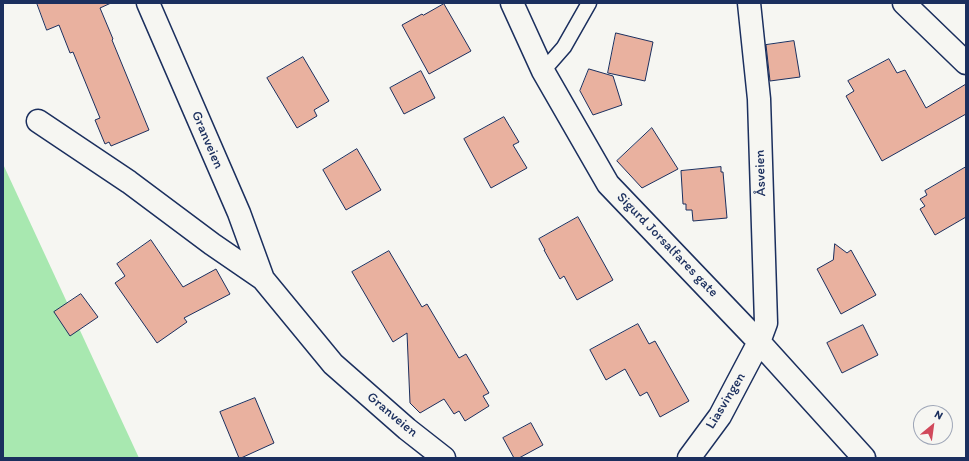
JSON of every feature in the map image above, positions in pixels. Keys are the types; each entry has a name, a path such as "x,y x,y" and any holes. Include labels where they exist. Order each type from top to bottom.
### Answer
{"street":[{"name":"Granveien","path":"148,3 239,213 263,279"},
{"name":"Sigurd Jorsalfares gate","path":"512,3 543,71 608,184 759,342 864,458"},
{"name":"Åsveien","path":"749,3 759,99 766,323 759,342"},
{"path":"904,3 966,63"},
{"name":"Granveien","path":"38,122 129,182 212,244 263,279 333,364 407,429 444,458"},
{"name":"Liasvingen","path":"689,458 720,416 759,342"}],"lane":[{"path":"543,71 564,47 589,3"}],"green space":[{"path":"3,164 139,458 3,458"}],"building":[{"path":"37,3 111,3 100,8 149,130 111,146 109,142 105,144 95,120 100,118 73,52 70,53 59,25 47,30"},
{"path":"444,4 471,51 429,74 402,25"},
{"path":"616,33 653,42 645,81 608,73"},
{"path":"794,41 800,77 770,81 766,45"},
{"path":"303,57 329,101 314,110 317,116 297,128 267,78"},
{"path":"889,59 897,73 905,70 926,108 966,84 966,114 882,161 846,96 854,91 848,81"},
{"path":"589,69 613,76 622,105 593,115 580,91"},
{"path":"421,71 435,98 404,114 390,88"},
{"path":"504,117 519,142 513,145 527,168 491,188 464,139"},
{"path":"652,128 678,169 642,188 617,161"},
{"path":"357,149 381,190 346,210 323,170"},
{"path":"721,167 721,172 723,172 727,218 693,221 692,210 686,210 686,204 683,204 681,171"},
{"path":"966,167 966,217 935,235 920,209 925,206 920,199 927,195 925,191"},
{"path":"578,217 613,280 577,300 564,276 560,279 539,239"},
{"path":"151,240 183,287 216,269 230,294 184,318 187,322 157,343 115,283 125,276 117,264"},
{"path":"835,244 847,253 851,250 876,295 841,314 817,269 833,260"},
{"path":"389,251 422,307 427,304 459,358 466,354 489,393 483,396 489,406 465,421 459,411 454,414 444,399 420,413 410,403 407,333 393,342 352,272"},
{"path":"81,294 98,317 70,336 54,312"},
{"path":"638,324 649,344 655,341 689,401 660,417 647,392 640,396 625,369 606,380 590,350"},
{"path":"863,325 878,355 842,373 827,343"},
{"path":"255,398 274,443 239,458 220,412"},
{"path":"531,423 543,445 519,458 514,458 503,438"}]}
